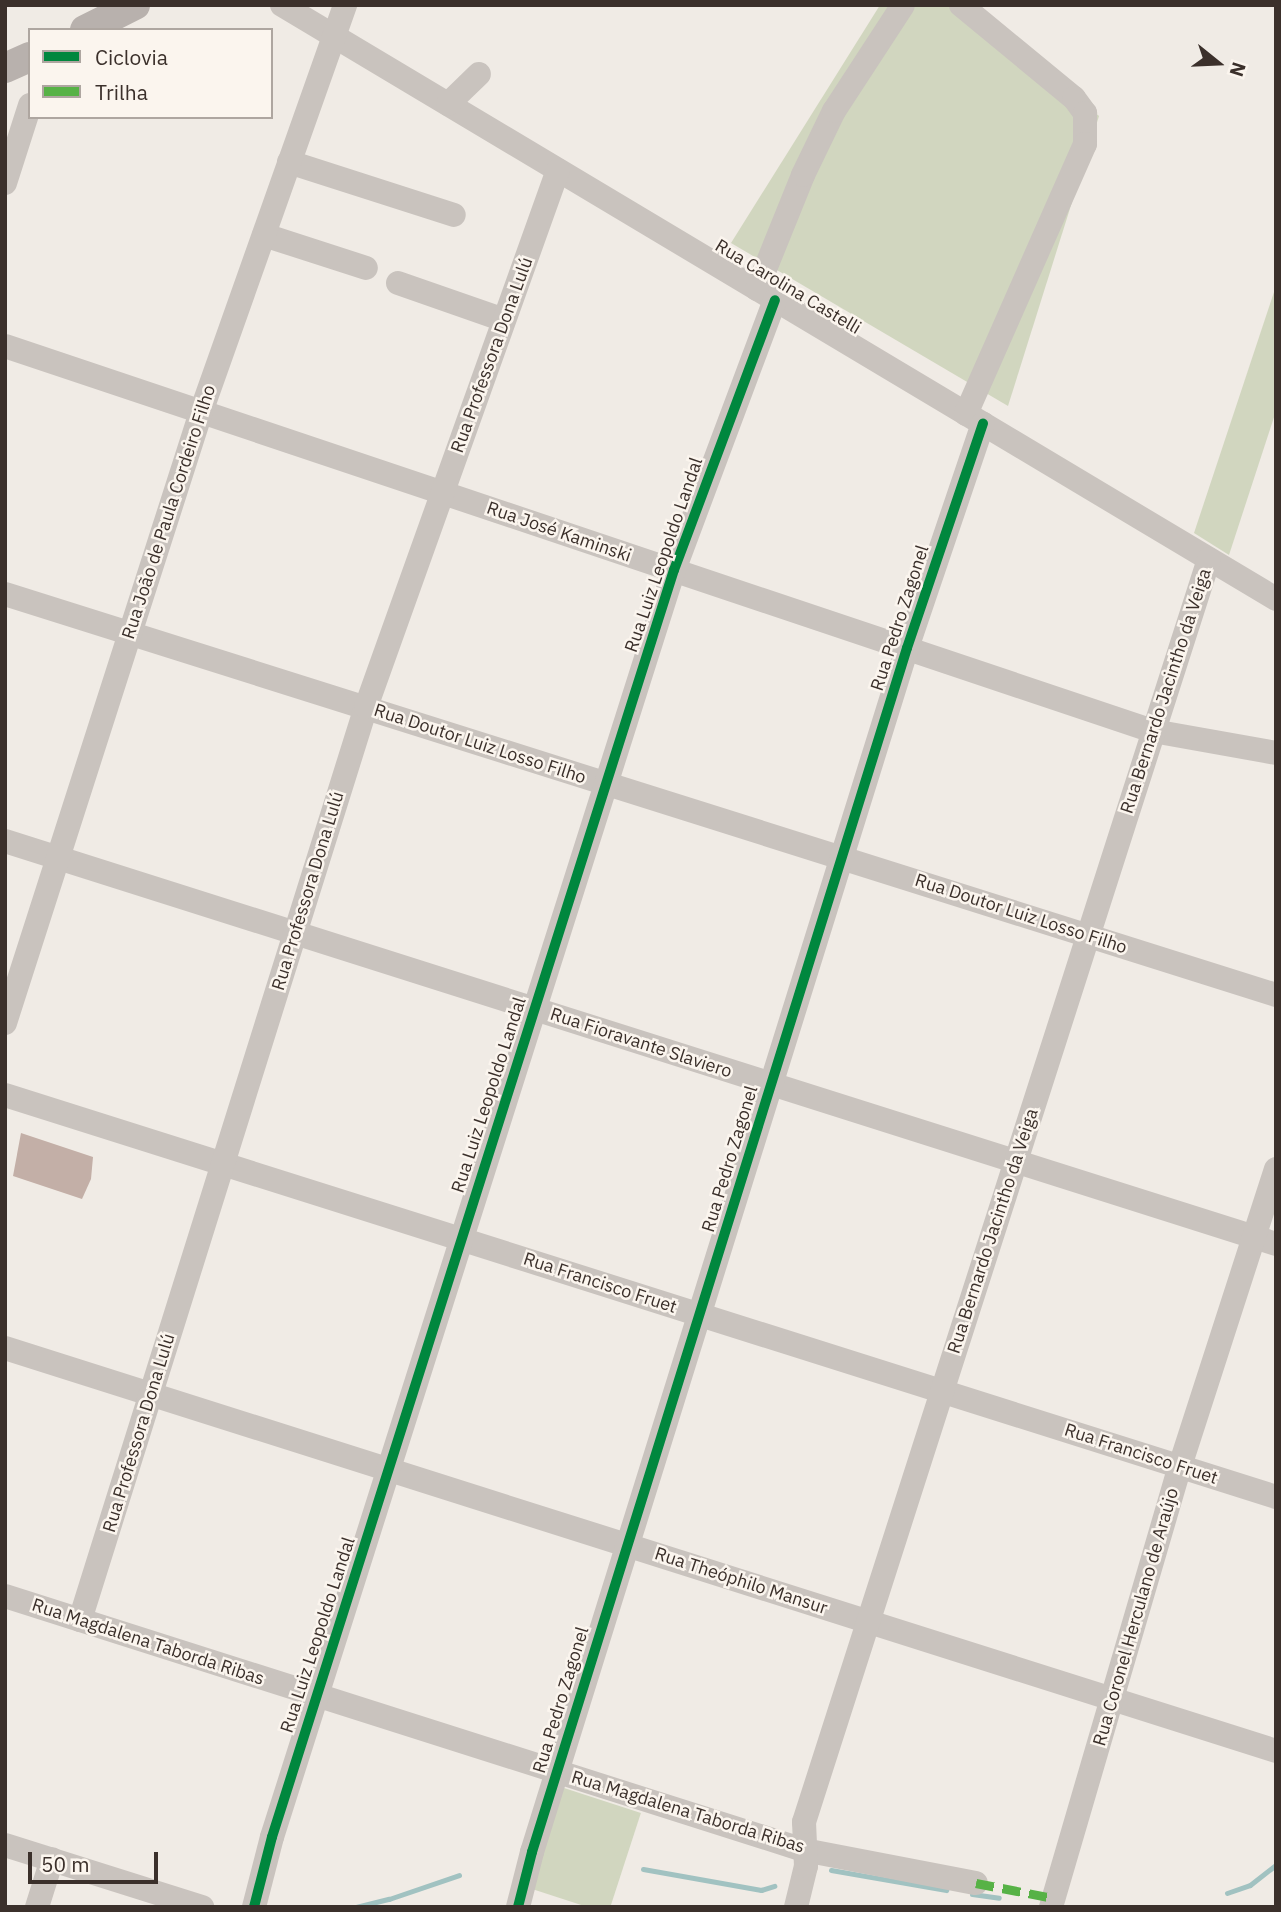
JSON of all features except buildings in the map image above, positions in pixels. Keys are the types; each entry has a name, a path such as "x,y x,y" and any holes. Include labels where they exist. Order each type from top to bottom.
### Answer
{"main road":[{"path":"89,28 135,5"},
{"path":"5,68 28,58"}],"street":[{"name":"Rua Carolina Castelli","path":"282,5 1209,559 1275,594"},
{"name":"Rua João de Paula Cordeiro Filho","path":"5,1023 201,412 345,5"},
{"name":"Rua Luiz Leopoldo Landal","path":"254,1907 272,1837 388,1470 674,570 803,175 834,111 903,5"},
{"name":"Rua Pedro Zagonel","path":"518,1907 557,1771 907,648 975,419 1085,144 1085,113 1074,98 961,5"},
{"path":"447,104 479,74"},
{"path":"5,183 28,111"},
{"path":"289,162 454,215"},
{"name":"Rua Professora Dona Lulú","path":"80,1620 366,708 558,170"},
{"path":"264,235 366,268"},
{"path":"398,283 504,320"},
{"name":"Rua José Kaminski","path":"5,346 1153,731 1276,752"},
{"name":"Rua Bernardo Jacintho da Veiga","path":"796,1907 806,1866 804,1822 1209,559"},
{"name":"Rua Doutor Luiz Losso Filho","path":"5,594 1276,995"},
{"name":"Rua Fioravante Slaviero","path":"5,841 1265,1241"},
{"name":"Rua Francisco Fruet","path":"5,1095 1276,1497"},
{"name":"Rua Coronel Herculano de Araújo","path":"1051,1907 1180,1466 1265,1241 1276,1169"},
{"name":"Rua Theóphilo Mansur","path":"5,1348 1276,1751"},
{"name":"Rua Magdalena Taborda Ribas","path":"5,1596 804,1850 976,1883"},
{"path":"5,1845 202,1907"},
{"path":"37,1907 52,1859"}],"green space":[{"path":"880,5 969,5 1099,116 1008,406 731,243"},
{"path":"1276,286 1276,411 1229,555 1194,533"},
{"path":"561,1787 641,1813 610,1907 587,1907 528,1888"}],"waterway":[{"path":"1227,1893 1250,1885 1276,1865"},
{"path":"643,1869 761,1890 774,1886"},
{"path":"831,1870 946,1890"},
{"path":"356,1907 389,1899 459,1875"},
{"path":"972,1894 999,1898"}],"marked path":[{"path":"976,1883 1053,1898"}],"cycle path":[{"path":"254,1907 272,1837 674,570 775,300"},
{"path":"518,1907 532,1852 907,648 983,424"}]}
